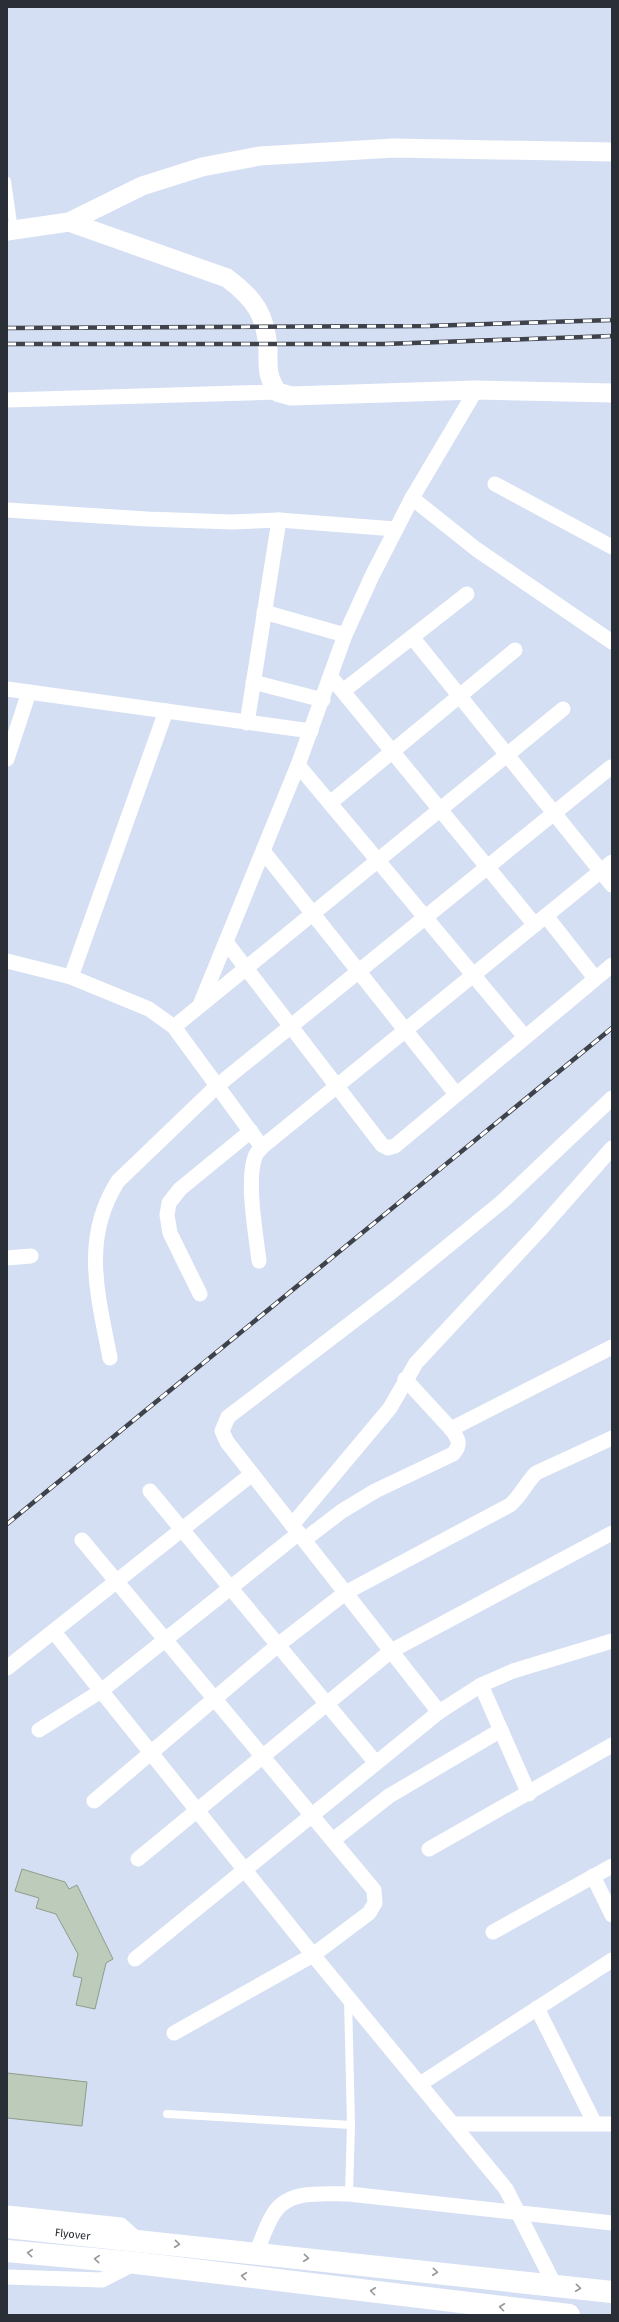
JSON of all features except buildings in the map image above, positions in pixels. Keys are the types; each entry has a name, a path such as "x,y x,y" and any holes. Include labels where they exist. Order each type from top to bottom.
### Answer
{"main road":[{"name":"Flyover","path":"7,2227 256,2252 612,2292"},
{"path":"7,2251 136,2263 569,2315"}],"street":[{"path":"11,231 69,222 142,186 202,167 260,156 394,148 612,152"},
{"path":"69,222 227,278 242,289 254,300 266,326 268,378 277,392"},
{"path":"200,1005 298,765 323,700 345,635 395,529 476,390"},
{"path":"7,400 277,392 292,396 476,390 612,393"},
{"path":"495,484 612,547"},
{"path":"412,498 476,549 612,642"},
{"path":"7,510 232,522 279,520 395,529"},
{"path":"247,723 279,520"},
{"path":"343,691 467,594"},
{"path":"264,612 345,635"},
{"path":"412,637 554,813 606,867 612,885"},
{"path":"330,804 515,650"},
{"path":"331,677 487,867 595,978"},
{"path":"253,682 323,700"},
{"path":"7,689 311,731"},
{"path":"7,760 29,692"},
{"path":"174,1027 563,709"},
{"path":"71,977 166,711"},
{"path":"298,765 525,1037"},
{"path":"110,1358 97,1290 95,1251 99,1219 106,1199 118,1181 217,1086 611,767"},
{"path":"263,851 456,1094"},
{"path":"259,1261 252,1195 255,1156 262,1147 606,867"},
{"path":"226,942 382,1145 388,1148 395,1146 612,965"},
{"path":"7,961 71,977 149,1009 174,1027 262,1147"},
{"path":"439,1712 227,1442 222,1431 228,1417 394,1290 503,1201 612,1098"},
{"path":"200,1294 170,1233 167,1215 168,1203 180,1189 251,1131"},
{"path":"298,1533 390,1408 405,1379 416,1363 540,1231 612,1148"},
{"path":"7,1258 31,1256"},
{"path":"451,1429 612,1347"},
{"path":"39,1730 101,1691 298,1533 342,1511 375,1491 454,1454 459,1448 459,1440 451,1429 405,1379"},
{"path":"94,1801 278,1645 345,1593 510,1505 517,1499 527,1482 536,1473 612,1438"},
{"path":"7,1668 252,1474"},
{"path":"150,1491 376,1763"},
{"path":"138,1859 391,1651 612,1534"},
{"path":"82,1540 374,1890 375,1903 369,1912 313,1955 174,2033"},
{"path":"54,1632 313,1955 348,1995 506,2189 555,2286"},
{"path":"134,1959 439,1712 481,1685 513,1671 612,1641"},
{"path":"481,1685 529,1794"},
{"path":"333,1840 389,1796 501,1730"},
{"path":"429,1849 529,1794 612,1745"},
{"path":"493,1932 612,1866"},
{"path":"593,1876 612,1915"},
{"path":"420,2084 612,1960"},
{"path":"537,2008 595,2124"},
{"path":"453,2124 612,2124"},
{"path":"256,2252 274,2212 291,2198 314,2194 349,2194 612,2224"},
{"path":"7,2213 121,2225 138,2240"},
{"path":"7,2277 102,2280 136,2263"}],"lane":[{"path":"7,181 11,231"},
{"path":"348,1995 351,2125 349,2194"},
{"path":"167,2114 351,2125"}],"railway":[{"path":"7,328 427,326 612,320"},
{"path":"7,344 384,344 612,336"},
{"path":"7,1524 612,1028"}]}
